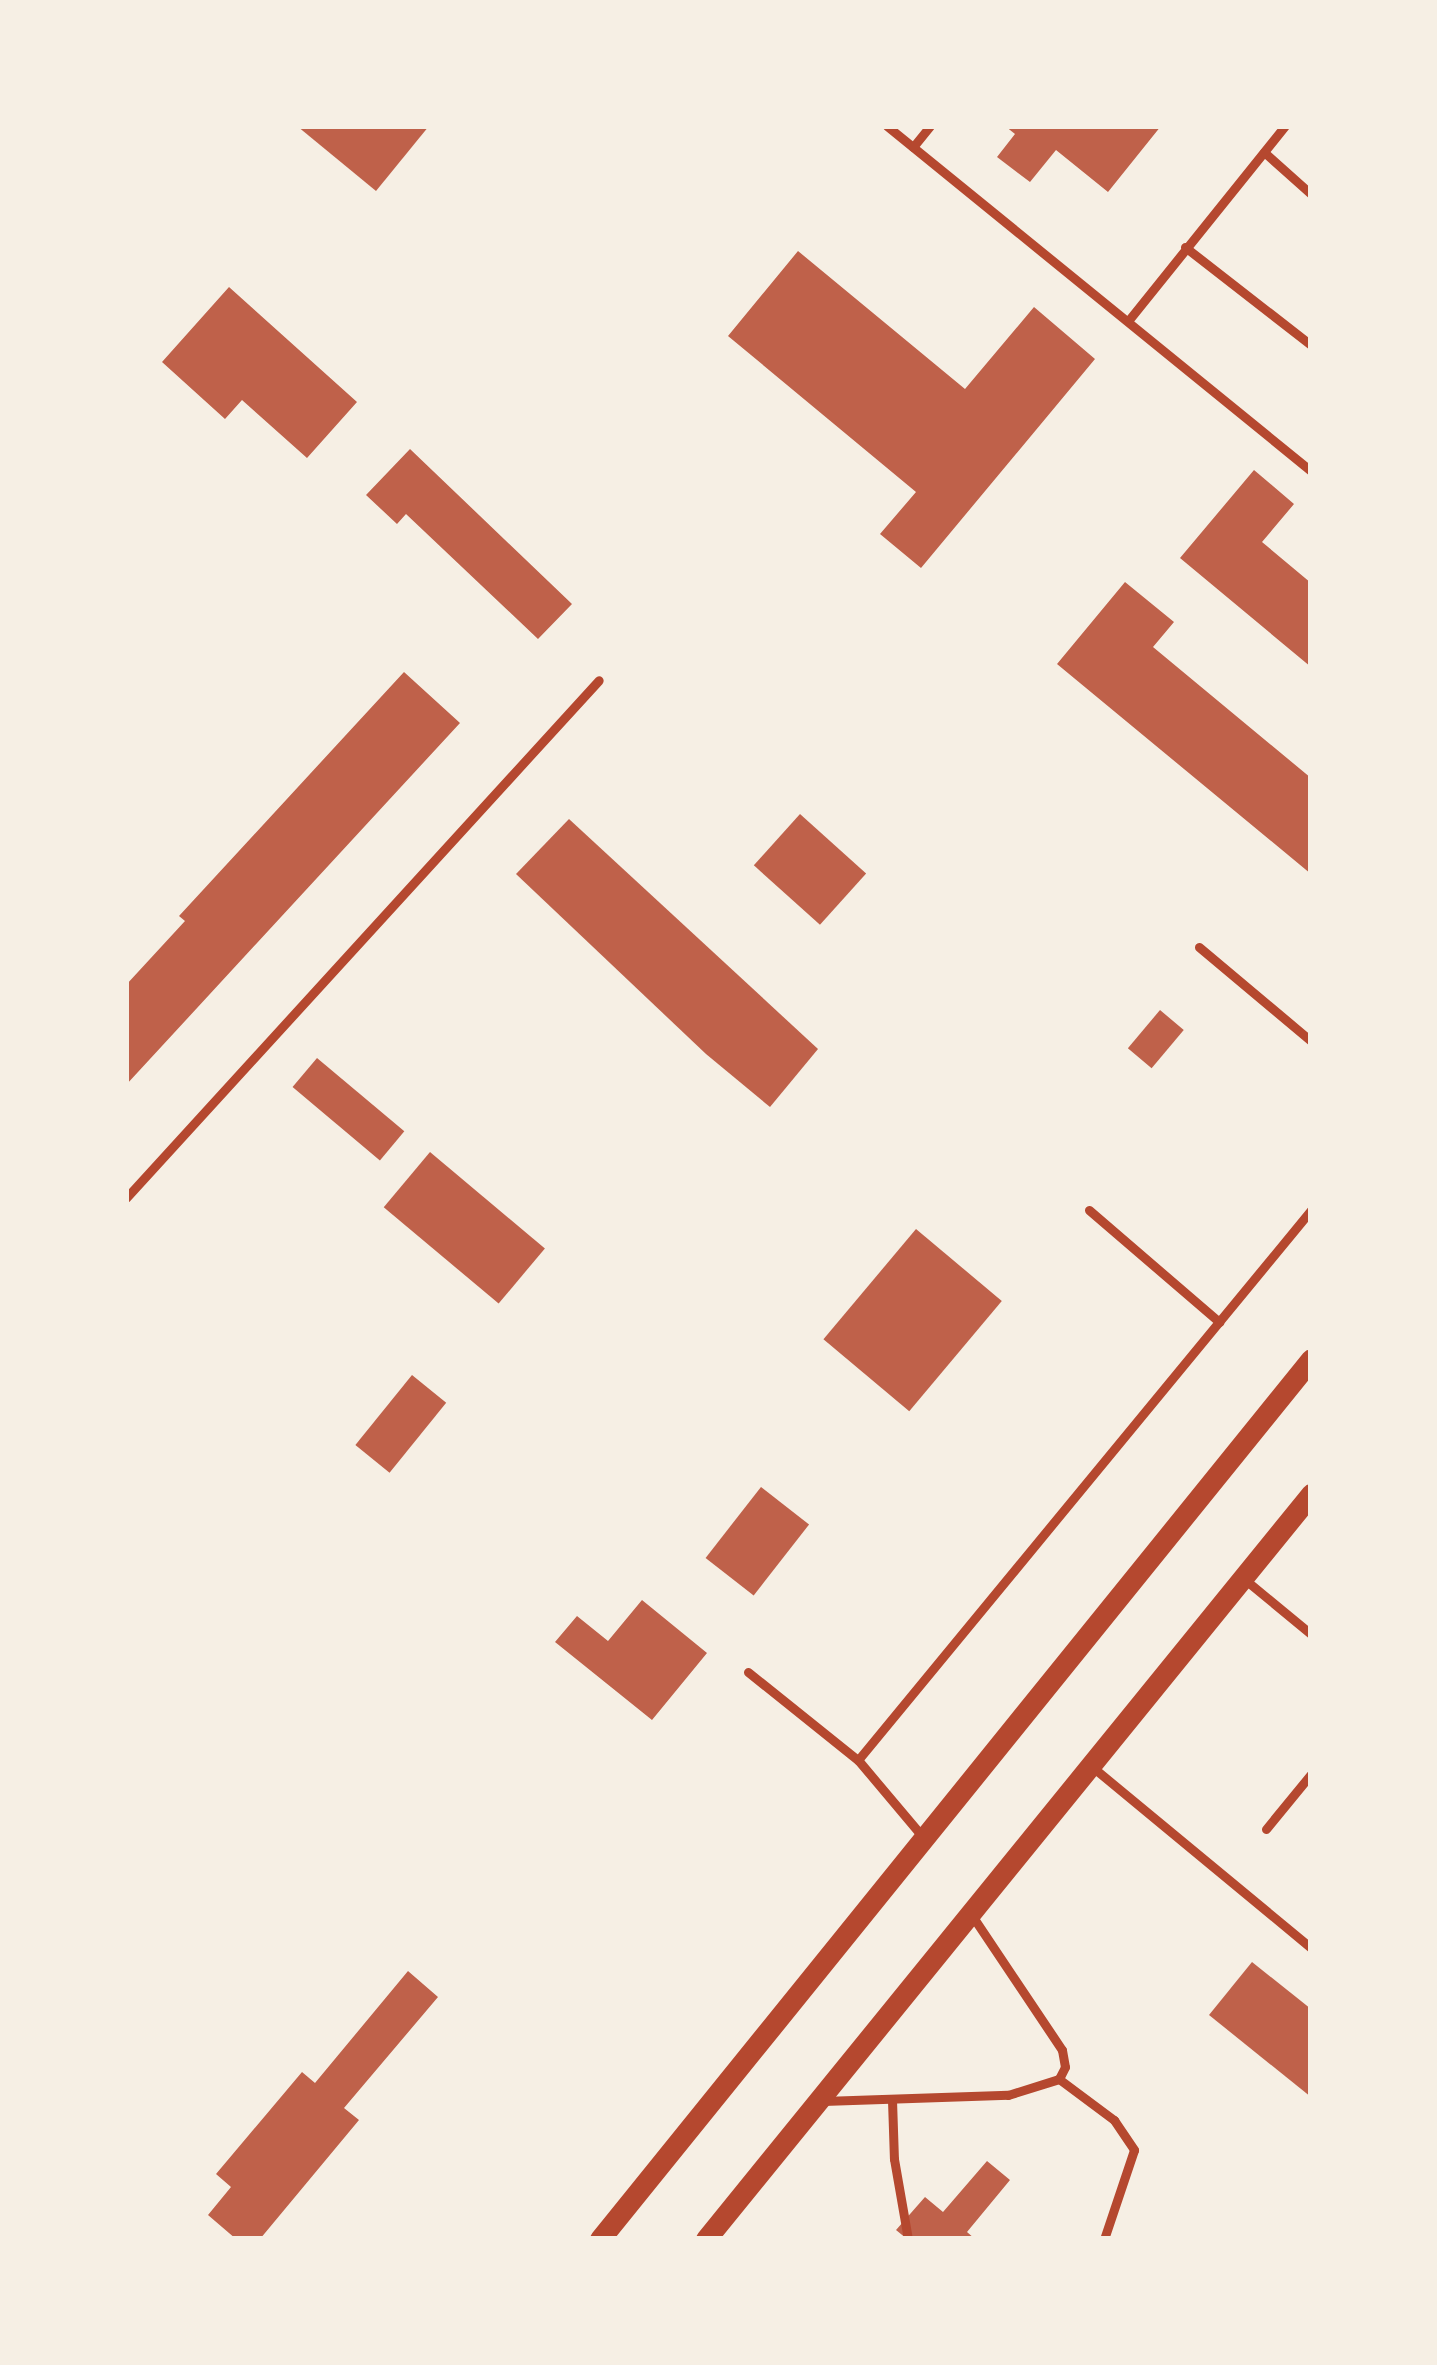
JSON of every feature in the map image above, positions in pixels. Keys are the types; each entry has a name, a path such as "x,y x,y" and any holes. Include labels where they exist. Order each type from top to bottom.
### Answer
{"street":[{"path":"600,2239 1311,1360"},
{"path":"706,2239 1311,1494"}],"lane":[{"path":"887,126 1311,471"},
{"path":"913,147 930,126"},
{"path":"1128,321 1285,126"},
{"path":"1264,152 1311,194"},
{"path":"1185,247 1311,344"},
{"path":"126,1198 599,680"},
{"path":"1199,947 1311,1041"},
{"path":"1089,1210 1219,1322"},
{"path":"858,1760 1311,1210"},
{"path":"1243,1578 1311,1634"},
{"path":"748,1672 858,1760 922,1836"},
{"path":"1090,1765 1311,1948"},
{"path":"1266,1829 1311,1774"},
{"path":"818,2102 1008,2095 1059,2079 1065,2067 1062,2050 970,1913"},
{"path":"1059,2079 1114,2120 1134,2150 1104,2239"},
{"path":"892,2100 894,2158 908,2239"}],"building":[{"path":"297,126 429,126 376,191"},
{"path":"1005,126 1161,126 1108,192 1056,150 1030,182 997,157 1015,134"},
{"path":"798,251 965,389 1034,307 1095,359 921,568 880,534 916,492 728,336"},
{"path":"229,287 357,402 307,458 242,400 225,419 162,362"},
{"path":"410,449 572,604 538,639 406,514 397,524 366,495"},
{"path":"1254,470 1294,504 1262,542 1311,583 1311,667 1180,558"},
{"path":"1125,582 1174,622 1153,647 1311,778 1311,874 1057,664"},
{"path":"404,672 460,723 126,1085 126,985 185,921 179,916"},
{"path":"800,814 866,874 820,925 754,865"},
{"path":"569,819 818,1049 770,1107 706,1054 516,874"},
{"path":"1160,1010 1184,1030 1152,1068 1128,1048"},
{"path":"317,1058 404,1131 380,1160 293,1087"},
{"path":"430,1152 545,1248 499,1304 384,1207"},
{"path":"916,1229 1002,1301 909,1411 823,1339"},
{"path":"412,1375 446,1403 390,1473 355,1445"},
{"path":"761,1487 809,1525 754,1595 706,1558"},
{"path":"642,1600 707,1653 652,1720 555,1642 577,1616 608,1641"},
{"path":"1252,1962 1311,2009 1311,2097 1209,2015"},
{"path":"408,1971 438,1997 344,2108 359,2120 260,2239 236,2239 208,2215 231,2187 216,2174 302,2072 315,2083"},
{"path":"987,2161 1010,2180 967,2232 975,2239 907,2239 896,2230 925,2197 943,2212"}]}
